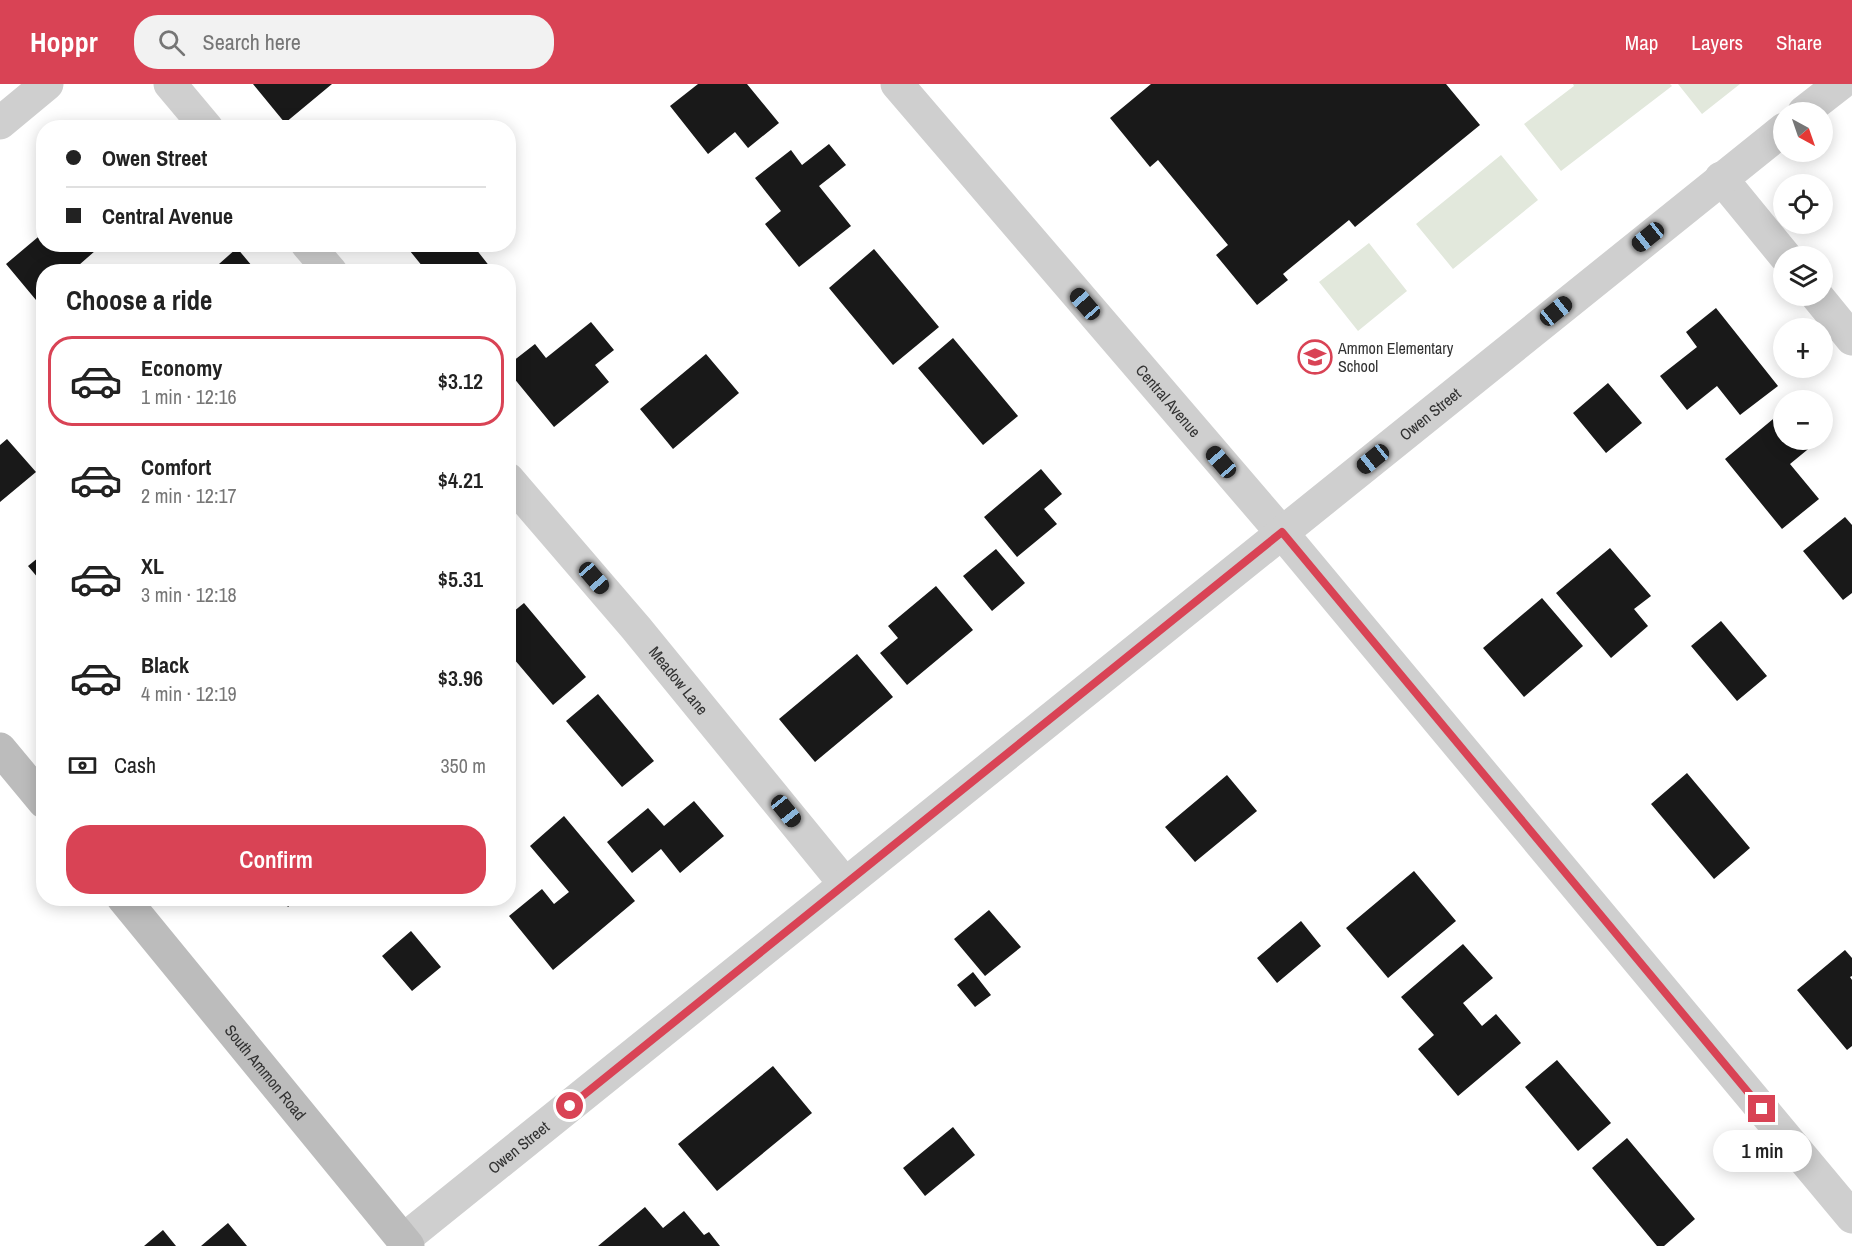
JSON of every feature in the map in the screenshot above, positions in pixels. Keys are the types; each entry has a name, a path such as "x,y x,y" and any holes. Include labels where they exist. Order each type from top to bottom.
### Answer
{"main road":[{"path":"0,749 36,792"},
{"name":"South Ammon Road","path":"130,906 406,1243"}],"street":[{"path":"0,123 47,84"},
{"path":"170,84 200,120"},
{"name":"Central Avenue","path":"897,84 1282,532 1852,1217"},
{"path":"1817,102 1840,84"},
{"name":"Owen Street","path":"406,1243 845,884 1773,138"},
{"path":"1721,178 1777,246"},
{"path":"314,252 324,264"},
{"path":"1825,306 1852,339"},
{"name":"Meadow Lane","path":"516,488 636,628 845,884"}],"shaded area":[{"path":"1573,84 1670,84 1672,86 1561,171 1524,124 1574,86"},
{"path":"1678,84 1740,84 1702,114"},
{"path":"1501,155 1538,200 1453,269 1416,224"},
{"path":"1369,243 1407,291 1358,331 1319,282"}],"building":[{"path":"253,84 332,84 289,120 283,120"},
{"path":"698,84 747,84 779,123 748,148 735,132 708,154 670,106"},
{"path":"1151,84 1446,84 1480,125 1355,227 1349,220 1283,274 1288,280 1257,305 1216,255 1228,245 1158,160 1150,167 1110,118"},
{"path":"829,144 846,165 819,186 851,226 799,267 765,224 781,211 755,178 791,150 802,165"},
{"path":"36,239 36,252 94,252 80,264 36,264 36,300 6,264"},
{"path":"874,249 939,327 893,365 829,288"},
{"path":"232,252 240,252 250,264 219,264"},
{"path":"411,252 478,252 488,264 421,264"},
{"path":"1716,308 1778,386 1740,415 1717,386 1687,410 1660,376 1697,347 1686,332"},
{"path":"591,322 614,350 595,365 609,382 554,427 516,381 516,359 535,344 546,358"},
{"path":"953,338 1018,416 983,445 918,368"},
{"path":"706,354 739,393 673,449 640,409"},
{"path":"1608,383 1642,423 1606,453 1573,413"},
{"path":"1773,419 1773,450 1807,450 1790,464 1819,499 1782,529 1725,459"},
{"path":"7,439 36,472 0,502 0,445"},
{"path":"1041,469 1062,494 1044,509 1057,524 1017,557 984,517"},
{"path":"1845,517 1852,525 1852,593 1843,600 1803,551"},
{"path":"1610,548 1651,596 1634,609 1648,626 1611,658 1556,593"},
{"path":"996,549 1025,583 992,611 963,576"},
{"path":"36,560 36,576 28,566"},
{"path":"936,586 973,630 907,685 880,653 898,638 888,626"},
{"path":"1542,598 1583,646 1524,697 1483,648"},
{"path":"524,603 586,677 553,705 516,661 516,610"},
{"path":"1721,621 1767,676 1737,701 1691,646"},
{"path":"857,654 893,697 815,762 779,719"},
{"path":"598,694 654,761 622,787 566,721"},
{"path":"1687,773 1750,848 1714,879 1651,804"},
{"path":"1227,775 1257,811 1195,862 1165,827"},
{"path":"694,801 724,836 680,873 661,849 632,873 607,842 648,808 664,826"},
{"path":"564,816 635,901 553,970 509,916 542,889 554,904 569,892 530,846"},
{"path":"1414,871 1456,921 1388,978 1346,928"},
{"path":"989,910 1021,947 985,976 954,939"},
{"path":"1301,921 1321,946 1277,983 1257,958"},
{"path":"411,931 441,967 412,991 382,956"},
{"path":"1463,944 1493,978 1463,1003 1482,1026 1496,1014 1521,1043 1458,1096 1418,1049 1434,1035 1401,997"},
{"path":"1845,950 1852,958 1852,976 1850,977 1852,980 1852,1046 1847,1050 1797,990"},
{"path":"973,972 991,995 975,1007 957,985"},
{"path":"1557,1060 1611,1123 1578,1151 1525,1087"},
{"path":"773,1066 812,1113 717,1191 678,1144"},
{"path":"953,1127 975,1155 925,1196 903,1168"},
{"path":"1627,1138 1695,1219 1664,1246 1657,1246 1592,1168"},
{"path":"645,1207 663,1228 684,1211 704,1235 709,1232 720,1246 598,1246"},
{"path":"228,1223 247,1246 201,1246"},
{"path":"163,1230 176,1246 144,1246"}],"place":[{"name":"Ammon Elementary School","path":"1315,357"}],"route":[{"path":"570,1106 1282,532 1762,1109"}]}
